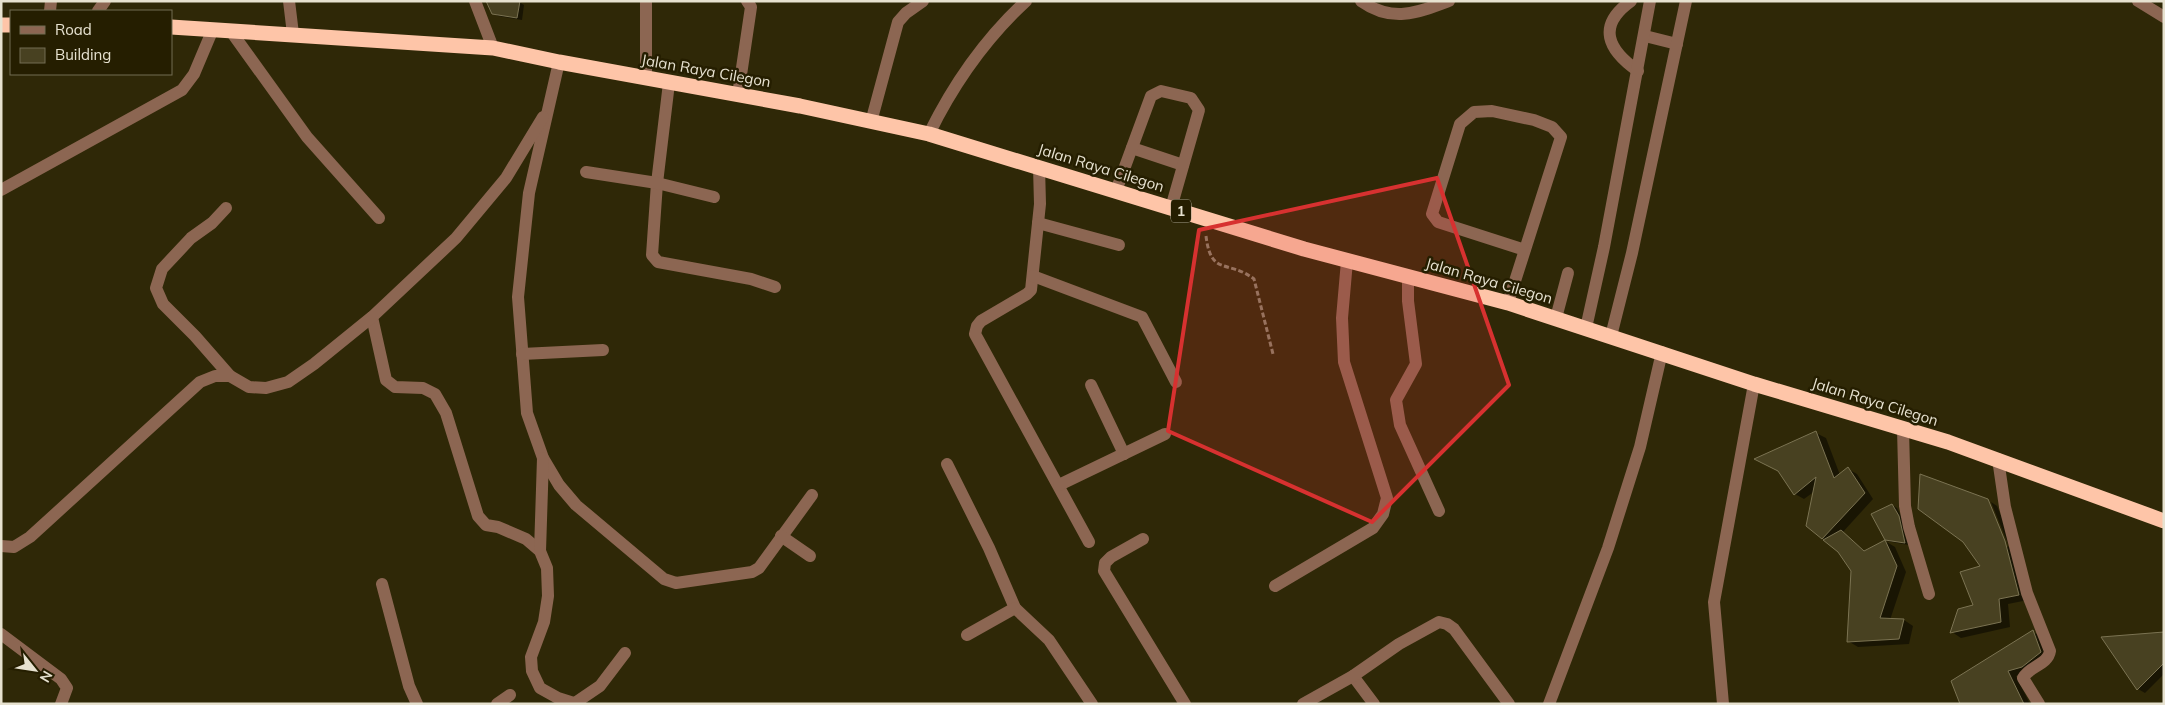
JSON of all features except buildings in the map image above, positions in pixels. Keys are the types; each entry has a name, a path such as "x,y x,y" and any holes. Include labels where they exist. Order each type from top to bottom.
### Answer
{"highway":[{"name":"Jalan Raya Cilegon","path":"172,27 493,48 929,134 1304,249 1508,302 1754,384 1948,442 2164,521"}],"street":[{"path":"289,1 293,34"},
{"path":"475,1 493,48"},
{"path":"646,1 646,78"},
{"path":"738,95 751,7 747,1"},
{"path":"871,122 898,22 906,13 923,1"},
{"path":"929,134 945,101 966,70 990,38 1026,1"},
{"path":"1361,1 1380,11 1397,14 1413,14 1449,1"},
{"path":"1631,1 1618,11 1611,22 1610,36 1613,48 1638,71"},
{"path":"1586,328 1645,36 1650,1"},
{"path":"1612,336 1632,253 1686,1"},
{"path":"2138,1 2164,17"},
{"path":"1,190 182,90 194,74 213,29"},
{"path":"230,30 307,137 379,218"},
{"path":"1645,36 1677,44"},
{"path":"560,62 530,193 518,297 527,413 543,458 559,485 576,505 664,579 676,582 752,572 758,568 812,495"},
{"path":"669,83 657,183 652,255 654,259 658,262 751,279 775,287"},
{"path":"1116,191 1151,96 1161,91 1190,98 1199,110 1171,208"},
{"path":"226,208 212,223 191,238 162,269 156,288 163,304 195,336 230,376 249,387 266,388 288,382 314,364 372,317 456,238 491,198 522,153 549,106"},
{"path":"1508,302 1525,250 1561,137 1552,127 1534,120 1492,111 1474,112 1460,124 1432,214 1438,222 1525,250"},
{"path":"1132,148 1183,165"},
{"path":"1039,167 1040,204 1031,290 1028,294 981,321 977,326 975,334 1089,542"},
{"path":"586,172 657,183 714,197"},
{"path":"1038,223 1119,245"},
{"path":"1275,586 1373,528 1383,514 1387,498 1344,362 1342,318 1347,260"},
{"path":"1556,318 1568,273"},
{"path":"1033,276 1142,317 1176,382"},
{"path":"1408,277 1408,301 1416,364 1396,400 1400,425 1439,510"},
{"path":"372,317 386,380 395,387 423,388 435,394 446,412 478,516 486,525 498,527 526,539 540,551"},
{"path":"522,354 602,350"},
{"path":"1549,704 1608,548 1640,447 1662,352"},
{"path":"1,546 14,547 30,537 200,382 215,376 230,376"},
{"path":"1723,704 1714,602 1754,384"},
{"path":"1091,385 1124,454"},
{"path":"1903,429 1904,506 1929,594"},
{"path":"1059,485 1165,434"},
{"path":"543,458 540,551 547,568 548,596 544,622 531,657 532,671 540,688 567,702"},
{"path":"1998,459 2005,507 2027,593 2050,651 2048,658 2028,670 2023,678 2039,704"},
{"path":"947,464 989,548 1015,608 1049,640 1092,704"},
{"path":"781,536 810,556"},
{"path":"1143,539 1111,557 1105,563 1104,571 1185,704"},
{"path":"382,584 409,686 417,704"},
{"path":"967,635 1015,608"},
{"path":"1303,704 1353,676 1398,644 1439,622 1447,624 1454,629 1509,704"},
{"path":"1,634 61,680 67,688 65,698 61,704"},
{"path":"546,704 567,702 600,686 625,653"},
{"path":"1353,676 1374,704"},
{"path":"497,704 510,696"}],"path":[{"path":"1204,218 1208,253 1215,262 1246,273 1254,279 1273,354"}],"highlighted area":[{"path":"1437,178 1509,385 1372,522 1168,431 1199,230"}]}
